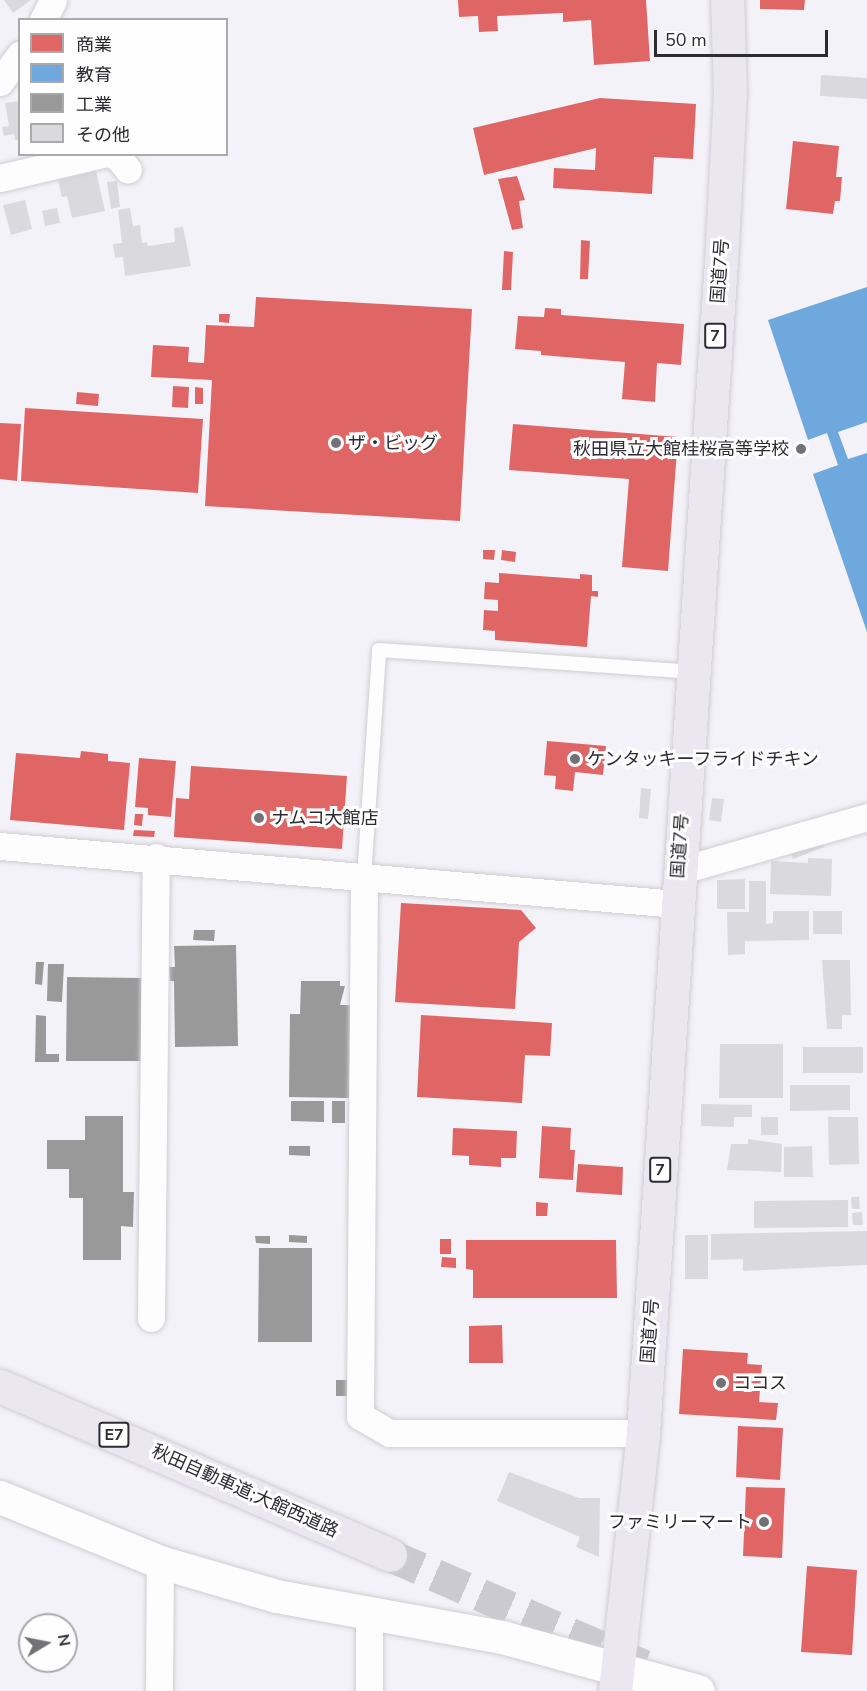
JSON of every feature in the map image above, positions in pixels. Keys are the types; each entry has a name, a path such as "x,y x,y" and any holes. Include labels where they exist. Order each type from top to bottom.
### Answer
{"highway":[{"name":"国道7号","path":"616,1679 644,1433 678,871 728,127 727,0"},
{"path":"0,1370 144,1437 228,1483"},
{"name":"秋田自動車道;大館西道路","path":"0,1386 390,1555"}],"street":[{"path":"44,18 53,0"},
{"path":"0,82 18,57"},
{"path":"0,178 94,156"},
{"path":"678,871 867,817"},
{"path":"0,846 156,857 364,878 676,904"},
{"path":"151,1318 156,857"},
{"path":"364,878 360,1416 389,1433 644,1433"},
{"path":"0,1497 160,1562 276,1596 501,1637 616,1679 698,1691"},
{"path":"159,1691 160,1562"},
{"path":"369,1612 369,1691"}],"lane":[{"path":"364,878 379,650 691,672"}],"building: 商業":[{"path":"458,0 646,0 650,61 594,65 591,20 563,22 563,13 497,16 498,31 479,32 478,16 459,17"},
{"path":"760,0 805,0 804,10 760,9"},
{"path":"600,98 696,104 693,159 654,157 652,194 553,188 554,168 595,170 596,148 484,175 473,128"},
{"path":"793,141 839,146 836,177 842,177 840,201 835,201 833,214 786,209"},
{"path":"517,176 525,200 519,201 523,228 512,230 498,179"},
{"path":"581,240 590,241 588,279 580,279"},
{"path":"504,251 513,252 511,290 502,290"},
{"name":"ザ・ビッグ","path":"256,297 472,309 460,521 205,506 212,380 151,377 153,345 189,347 188,362 204,363 206,325 254,327"},
{"path":"545,308 561,309 561,315 684,324 681,365 657,363 655,402 622,399 625,362 541,355 541,351 515,349 518,316 544,317"},
{"path":"219,314 230,314 229,323 219,322"},
{"path":"173,386 189,387 188,408 172,407"},
{"path":"195,387 203,388 203,404 195,404"},
{"path":"77,392 99,394 98,406 76,404"},
{"path":"25,408 203,419 198,493 21,481"},
{"path":"0,423 21,424 17,481 0,479"},
{"path":"513,424 678,437 668,571 622,567 629,479 509,470"},
{"path":"483,550 495,550 494,560 483,559"},
{"path":"502,550 516,552 515,562 501,560"},
{"path":"499,573 580,579 580,574 592,575 592,591 598,591 598,597 591,596 587,647 495,640 495,631 483,630 484,610 498,611 498,600 484,599 485,582 499,583"},
{"name":"ケンタッキーフライドチキン","path":"547,741 606,746 603,775 575,772 573,791 555,789 556,776 544,775"},
{"path":"81,751 108,754 108,761 130,763 124,830 10,820 16,753 80,758"},
{"path":"139,758 176,761 171,817 148,815 148,808 135,807"},
{"name":"ナムコ大館店","path":"191,766 347,776 342,849 174,837 176,798 189,799"},
{"path":"135,814 143,814 142,826 134,825"},
{"path":"134,830 155,831 154,837 133,836"},
{"path":"401,903 521,910 536,928 519,942 515,1009 395,1002"},
{"path":"421,1015 552,1023 550,1056 525,1055 522,1103 417,1097"},
{"path":"542,1126 571,1128 570,1150 575,1150 573,1180 539,1178"},
{"path":"453,1128 517,1131 516,1158 501,1158 501,1167 469,1165 469,1156 452,1155"},
{"path":"578,1164 623,1167 622,1195 576,1192"},
{"path":"536,1202 548,1203 547,1216 536,1216"},
{"path":"440,1239 451,1239 451,1254 440,1254"},
{"path":"466,1240 616,1240 617,1298 473,1298 473,1270 466,1269"},
{"path":"442,1257 456,1258 456,1268 441,1267"},
{"path":"502,1325 503,1363 469,1363 469,1326"},
{"name":"ココス","path":"683,1349 748,1353 747,1364 762,1365 759,1402 778,1403 776,1420 679,1414"},
{"path":"738,1426 783,1428 780,1480 736,1477"},
{"name":"ファミリーマート","path":"746,1487 785,1488 782,1558 743,1556"},
{"path":"807,1566 857,1570 852,1655 801,1652"}],"building: 教育":[{"path":"867,287 867,422 838,432 848,459 867,453 867,632 813,474 838,465 827,433 808,440 768,320"}],"building: 工業":[{"path":"194,930 215,930 214,941 193,940"},
{"path":"236,945 238,1046 175,1047 174,981 170,981 169,967 175,967 174,946"},
{"path":"36,962 44,962 42,985 35,984"},
{"path":"48,964 64,964 62,1002 47,1001"},
{"path":"67,977 141,978 141,1061 66,1061"},
{"path":"301,981 340,981 340,986 345,986 340,1005 351,1005 349,1098 289,1097 290,1014 300,1014"},
{"path":"36,1015 46,1016 46,1054 59,1054 59,1062 35,1062"},
{"path":"291,1101 324,1101 324,1122 291,1121"},
{"path":"332,1101 345,1101 345,1123 332,1123"},
{"path":"85,1116 123,1116 123,1192 134,1192 133,1227 121,1226 121,1260 83,1260 83,1198 69,1198 69,1169 47,1169 47,1140 85,1140"},
{"path":"289,1146 310,1146 310,1156 289,1155"},
{"path":"289,1235 307,1236 307,1243 289,1242"},
{"path":"255,1236 270,1236 270,1244 256,1243"},
{"path":"259,1248 312,1248 312,1342 258,1342"},
{"path":"336,1380 350,1380 350,1396 336,1396"}],"building: その他":[{"path":"4,0 31,0 13,13"},
{"path":"821,75 867,78 867,99 820,96"},
{"path":"18,101 18,140 15,140 14,134 4,136 2,127 9,126 5,103"},
{"path":"96,171 105,211 72,218 67,196 62,197 58,180"},
{"path":"117,181 120,207 111,209 107,182"},
{"path":"25,200 32,229 11,235 3,205"},
{"path":"57,208 60,223 45,226 42,211"},
{"path":"130,208 133,226 140,225 142,243 147,242 148,246 175,242 174,228 183,227 191,266 125,276 123,257 115,258 113,244 122,243 118,210"},
{"path":"641,788 651,789 648,819 639,818"},
{"path":"712,798 724,799 721,822 709,820"},
{"path":"823,842 824,847 793,859 791,853"},
{"path":"808,858 832,859 831,896 770,894 771,861 808,863"},
{"path":"745,879 745,909 717,909 717,880"},
{"path":"749,881 766,881 766,924 773,923 773,911 809,911 809,940 745,941 745,954 728,955 727,912 749,912"},
{"path":"813,911 842,911 842,934 813,934"},
{"path":"822,960 850,960 851,1015 842,1015 842,1029 827,1029"},
{"path":"720,1044 783,1044 783,1098 719,1098"},
{"path":"803,1047 863,1047 863,1073 803,1073"},
{"path":"790,1085 850,1085 850,1110 790,1111"},
{"path":"701,1104 752,1105 752,1117 734,1117 734,1127 701,1126"},
{"path":"761,1117 778,1117 778,1135 761,1135"},
{"path":"828,1117 858,1117 859,1164 829,1165"},
{"path":"748,1139 782,1144 781,1172 727,1170 731,1144 748,1144"},
{"path":"812,1146 813,1177 784,1177 784,1147"},
{"path":"851,1197 859,1197 860,1209 852,1209"},
{"path":"848,1200 848,1227 754,1228 754,1201"},
{"path":"862,1212 863,1225 853,1225 852,1213"},
{"path":"867,1231 867,1265 743,1271 743,1259 711,1260 711,1234"},
{"path":"685,1235 708,1235 708,1279 685,1279"},
{"path":"509,1472 579,1498 600,1498 599,1557 576,1547 580,1537 497,1501"}],"tunnel":[{"path":"390,1555 644,1666"}],"place":[{"name":"ザ・ビッグ","path":"336,443"},
{"name":"秋田県立大館桂桜高等学校","path":"801,449"},
{"name":"ケンタッキーフライドチキン","path":"575,759"},
{"name":"ナムコ大館店","path":"259,818"},
{"name":"ココス","path":"721,1383"},
{"name":"ファミリーマート","path":"764,1522"}]}
